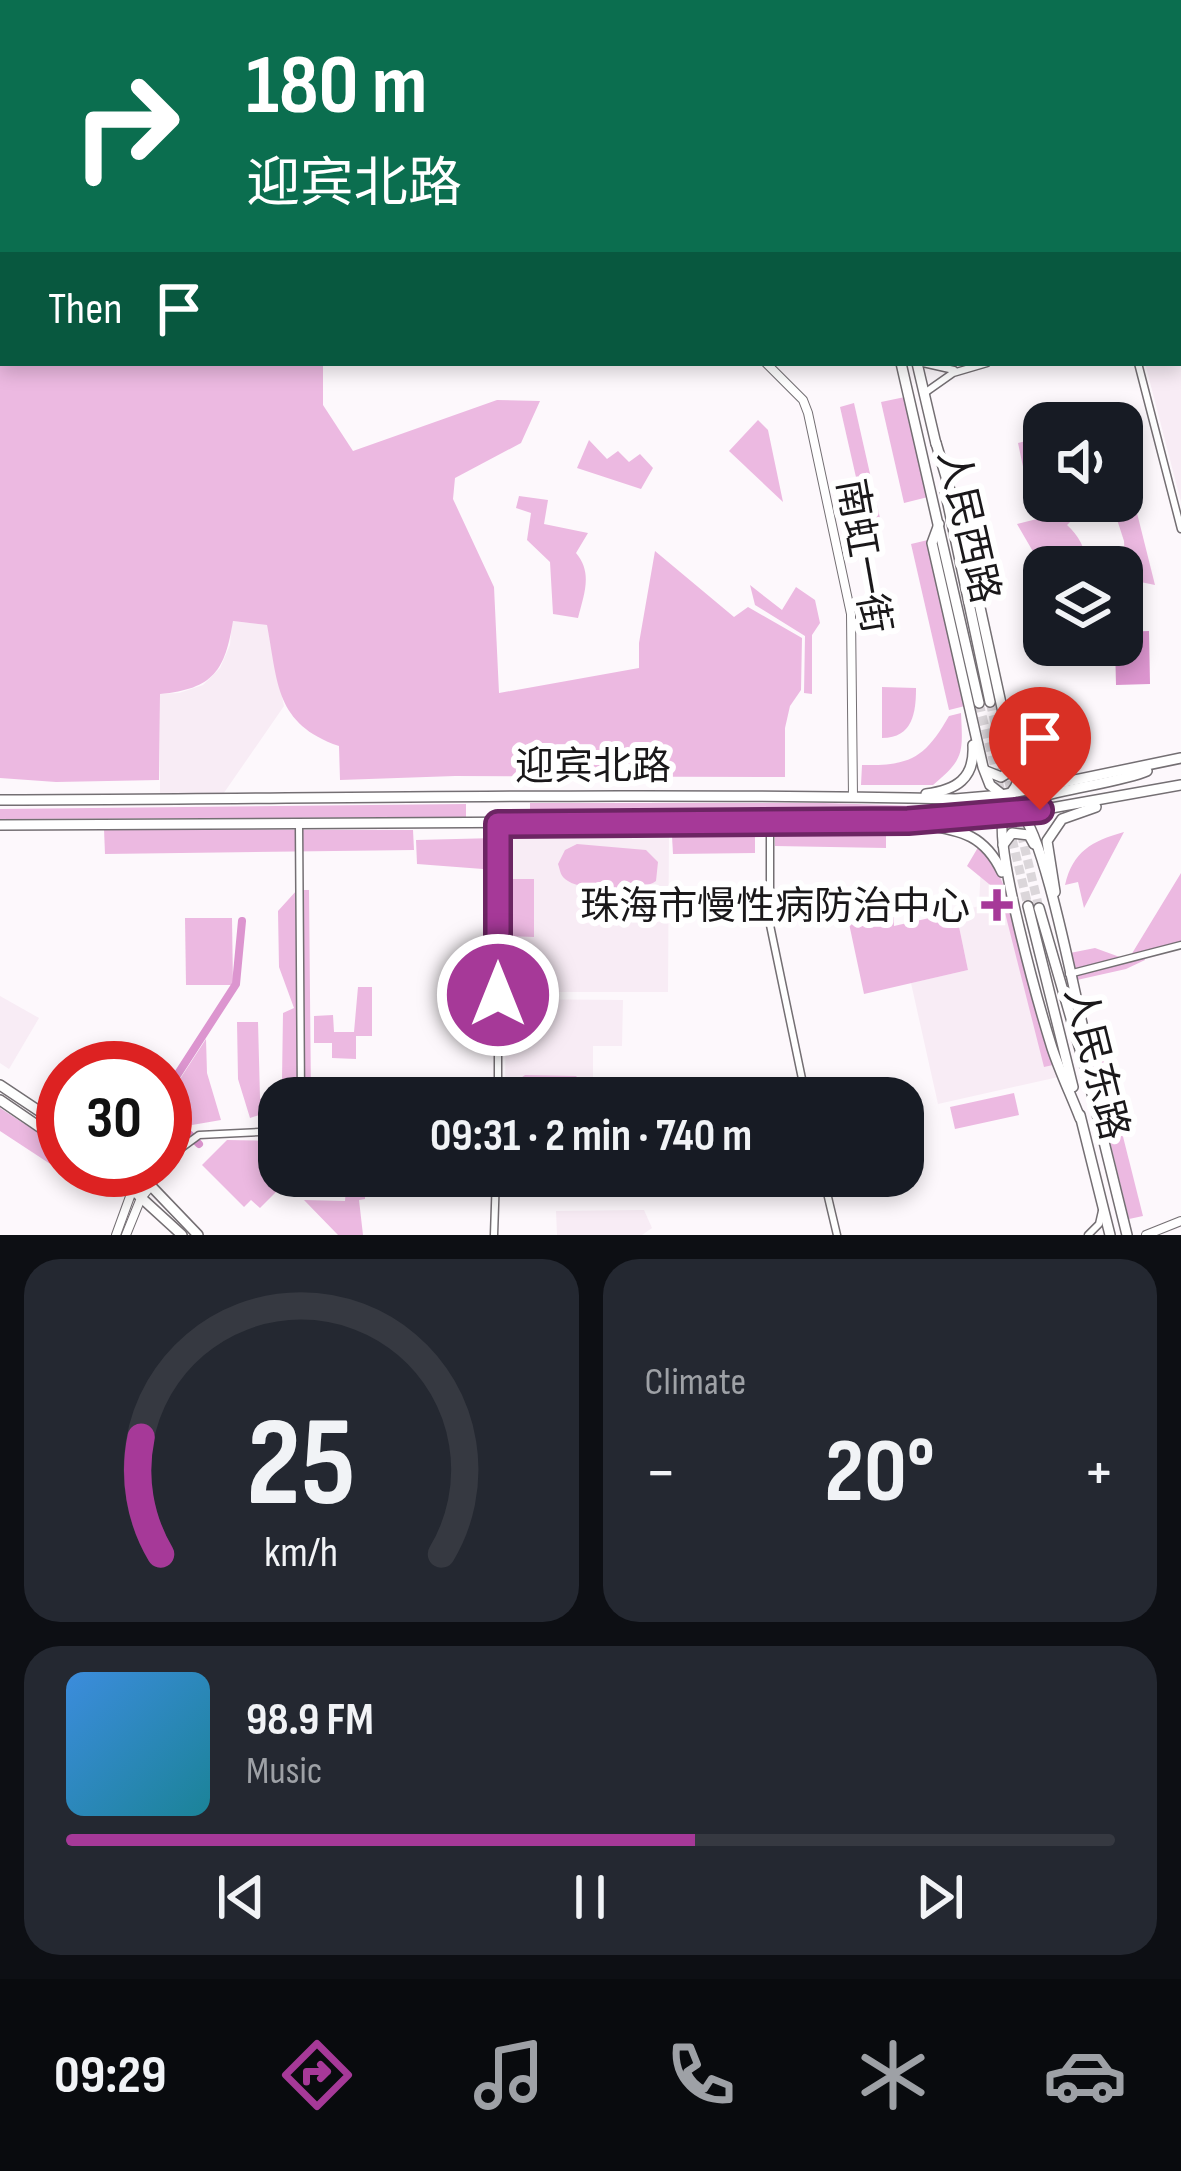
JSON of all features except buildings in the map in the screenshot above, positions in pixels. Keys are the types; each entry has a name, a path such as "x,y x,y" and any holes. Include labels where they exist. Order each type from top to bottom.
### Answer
{"main road":[{"name":"南虹一街","path":"769,366 803,400 851,614 853,797"},
{"name":"人民西路","path":"902,366 939,524 932,543 979,703"},
{"name":"人民西路","path":"920,366 979,703"},
{"path":"936,443 1020,751 1028,763 1057,779 1121,773"},
{"path":"991,652 1018,769 999,826 1002,850 1052,1048 1080,1118"},
{"path":"979,703 983,767 990,785 1030,821 1040,854 1084,1032 1088,1077"},
{"path":"890,798 942,792 966,778 974,754 979,703"},
{"path":"983,767 1001,777 1011,771 1015,755"},
{"path":"850,821 878,814 977,812 1125,781 1177,758"},
{"name":"迎宾北路","path":"0,825 908,821 1010,803 1177,758"},
{"path":"1059,933 1046,852 1053,828 1075,812 1176,786"},
{"name":"迎宾北路","path":"0,800 327,800 471,794 985,797 1040,810 1176,786"},
{"path":"908,821 978,838 992,850 1014,903"},
{"path":"1002,850 1006,839 1018,832 1029,835 1040,854"},
{"name":"人民东路","path":"1110,1235 1033,907 1088,1077 1127,1235"},
{"path":"0,1085 36,1109"},
{"path":"0,1100 36,1125"},
{"path":"116,1235 135,1197"},
{"path":"126,1235 136,1197"},
{"path":"140,1197 182,1235"},
{"path":"160,1197 198,1235"},
{"path":"1146,1235 1181,1221"}],"street":[{"path":"930,366 964,369"},
{"path":"924,395 942,379 976,366"},
{"path":"1139,366 1181,529"},
{"path":"770,822 770,925 802,1077"},
{"path":"299,824 301,1077"},
{"path":"498,824 498,1077"},
{"path":"1069,974 1181,945"},
{"path":"192,1140 199,1135 258,1132"},
{"path":"494,1235 495,1197"},
{"path":"828,1197 837,1235"},
{"path":"1088,1235 1100,1224 1103,1208"}],"shaded area":[{"path":"0,366 323,366 323,405 353,451 497,400 540,401 521,443 455,478 453,499 494,587 499,693 639,668 655,551 734,617 748,607 802,638 801,690 790,706 785,728 785,777 340,780 339,746 302,726 283,699 267,625 233,621 226,652 214,674 193,687 160,694 159,780 0,778"},
{"path":"1146,366 1181,366 1181,502"},
{"path":"905,397 928,497 904,503 881,402"},
{"path":"854,403 880,518 866,521 840,407"},
{"path":"758,420 768,430 783,502 729,451"},
{"path":"589,440 607,459 618,451 629,462 640,454 653,468 641,489 577,468"},
{"path":"519,496 548,500 544,524 588,533 576,553 586,576 578,618 553,614 550,562 527,540 531,513 516,508"},
{"path":"1070,522 1067,525 1082,546 1030,546 1017,524"},
{"path":"1118,522 1139,522 1155,585 1143,583 1143,546 1124,546"},
{"path":"928,540 965,706 949,710 911,544"},
{"path":"750,585 782,610 796,587 815,600 820,623 812,635 812,694 804,693 805,636 755,605"},
{"path":"232,621 267,625 284,706 219,800 160,799 160,694 203,685 220,668 230,645"},
{"path":"1143,631 1149,631 1150,684 1116,685 1116,666 1143,666"},
{"path":"882,687 916,688 911,722 900,734 882,738"},
{"path":"961,713 959,755 933,785 861,785 862,765 914,757 932,742 949,716"},
{"path":"530,803 951,807 834,816 530,814"},
{"path":"466,804 466,817 0,819 0,809"},
{"path":"775,828 886,830 886,848 775,846"},
{"path":"104,829 413,830 414,850 105,854"},
{"path":"1124,832 1084,908 1078,882 1065,885 1073,864 1093,844"},
{"path":"504,833 669,833 668,992 503,992"},
{"path":"755,834 755,853 673,854 672,836"},
{"path":"496,838 496,870 417,864 416,840"},
{"path":"982,842 1000,868 1014,903 1063,1076 938,1104 911,983 968,970 956,912 979,906"},
{"path":"577,844 646,850 658,862 656,881 613,889 576,885 562,876 558,864 565,850"},
{"path":"980,844 1017,920 1053,1065 1044,1067 1000,893 967,866"},
{"path":"1181,873 1181,941 1144,954 1145,960 1126,969 1077,980 1070,953 1095,948 1128,960"},
{"path":"508,879 534,879 534,937 508,936"},
{"path":"297,890 309,890 311,1077 282,1077 283,1013 294,1008 279,967 278,911"},
{"path":"893,909 894,926 956,912 968,970 864,994 847,914"},
{"path":"185,918 232,918 233,985 186,985"},
{"path":"358,987 372,987 372,1036 356,1036 356,1059 332,1058 332,1043 314,1043 314,1016 333,1015 334,1032 354,1032"},
{"path":"0,996 39,1018 9,1069 0,1063"},
{"path":"506,999 623,1000 622,1046 593,1046 593,1077 505,1077"},
{"path":"237,1022 258,1022 258,1115 250,1118 238,1079"},
{"path":"206,1039 207,1073 221,1120 192,1125 192,1060"},
{"path":"1104,1061 1143,1216 1129,1219 1091,1064"},
{"path":"1014,1093 1019,1115 955,1129 950,1107"},
{"path":"0,1108 36,1131 36,1155 0,1131"},
{"path":"227,1140 258,1141 258,1197 271,1197 260,1208 251,1200 244,1207 202,1165"},
{"path":"345,1197 365,1197 359,1200 363,1235 338,1235 304,1200 345,1201"},
{"path":"644,1210 652,1228 642,1235 557,1235 556,1211"}],"waterway":[{"path":"199,1144 171,1116 172,1083 236,984 242,921"}],"tunnel":[{"path":"990,702 1039,908"},
{"path":"979,703 1002,797"},
{"path":"1006,813 1028,906"}],"place":[{"name":"珠海市慢性病防治中心","path":"997,905"}],"route":[{"path":"498,995 498,824 954,820 1040,810"}]}
